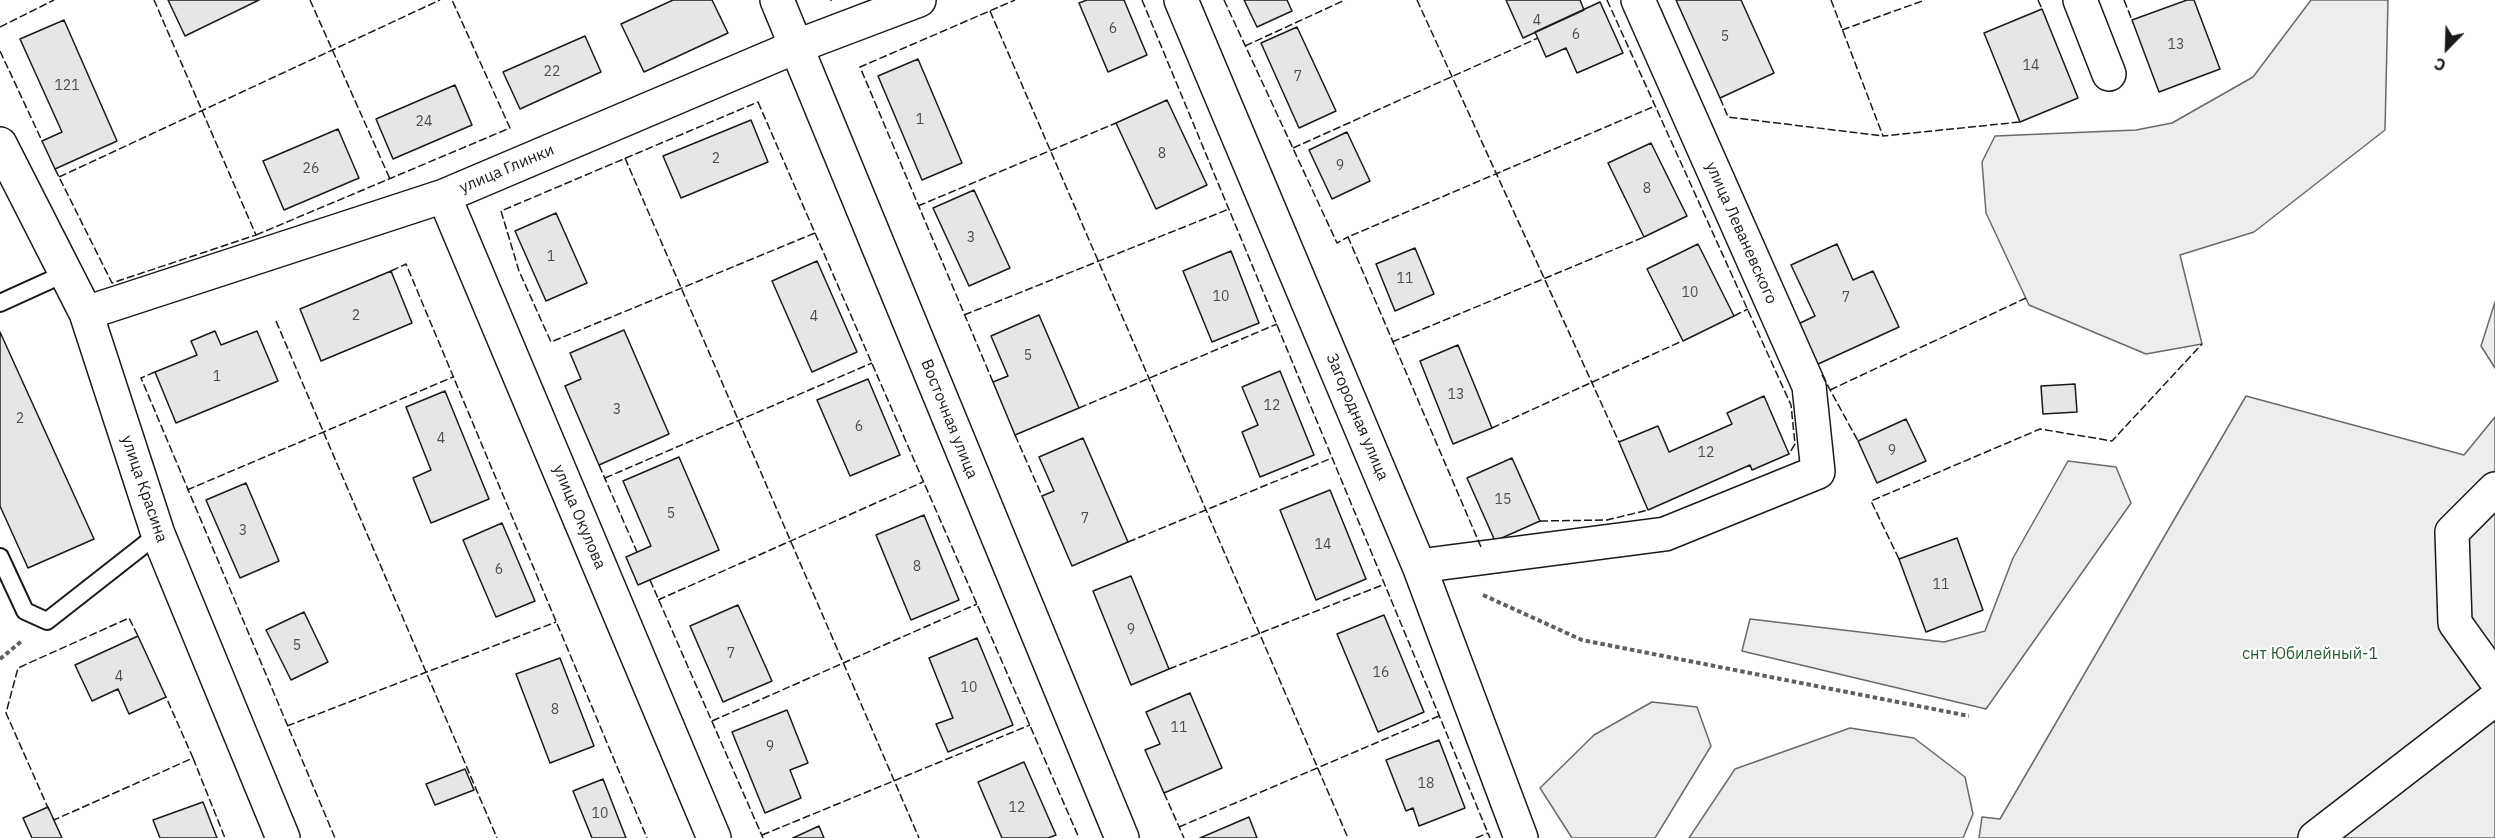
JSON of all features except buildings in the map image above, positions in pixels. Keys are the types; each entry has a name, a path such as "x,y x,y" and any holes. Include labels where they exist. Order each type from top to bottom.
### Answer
{"street":[{"name":"Восточная улица","path":"777,0 1122,838"},
{"name":"улица Глинки","path":"86,313 444,196 795,47 919,0"},
{"name":"Загородная улица","path":"1181,0 1419,566 1521,838"},
{"name":"улица Леваневского","path":"1419,566 1665,534 1818,472 1809,386 1638,0"},
{"path":"2080,0 2109,74"},
{"name":"улица Красина","path":"0,144 86,313 158,534 283,838"},
{"name":"улица Окулова","path":"444,196 714,838"},
{"path":"2495,489 2452,532 2455,623 2495,679"},
{"path":"2315,838 2495,699"}],"lane":[{"path":"0,303 66,273"},
{"path":"0,557 25,611 47,621 158,534"}],"path":[{"path":"1474,591 1582,640 1969,716"}],"shaded area":[{"path":"2311,0 2388,0 2385,130 2254,232 2180,255 2202,344 2146,354 2029,305 1986,213 1982,162 1995,136 2136,130 2172,123 2253,77"},
{"path":"2495,302 2495,368 2481,346"},
{"name":"снт Юбилейный-1","path":"2246,396 2464,455 2495,417 2495,838 1979,838 1982,817 2000,819"},
{"path":"2068,461 2116,467 2131,503 1986,709 1742,651 1750,619 1944,642 1985,631 2013,558"},
{"path":"1652,702 1697,707 1711,746 1655,838 1572,838 1540,788 1594,735"},
{"path":"1850,728 1914,738 1965,777 1973,814 1963,838 1689,838 1735,769"}],"fence":[{"path":"0,27 54,0"},
{"path":"55,169 112,283 256,235 154,0"},
{"path":"310,0 390,179"},
{"path":"59,177 440,0"},
{"path":"256,235 510,128 452,0"},
{"path":"993,382 860,67 1015,0"},
{"path":"1142,0 1490,838"},
{"path":"1224,0 1337,243 1348,237"},
{"path":"1245,46 1345,0"},
{"path":"1417,0 1619,442"},
{"path":"1607,0 1791,405 1795,444 1789,454"},
{"path":"1831,0 1883,136 2020,122"},
{"path":"1842,30 1925,0"},
{"path":"2038,0 2042,9"},
{"path":"2124,0 2132,20"},
{"path":"990,11 1348,838"},
{"path":"1293,148 1538,38"},
{"path":"0,51 42,141"},
{"path":"1720,98 1728,117 1883,136"},
{"path":"758,102 815,233 551,342 519,271 501,211 758,102"},
{"path":"1481,547 1348,237 1655,106"},
{"path":"918,206 1116,123"},
{"path":"625,158 919,838"},
{"path":"964,315 1229,209"},
{"path":"815,233 1079,838"},
{"path":"1392,342 1644,237"},
{"path":"391,271 406,264 647,838"},
{"path":"1830,390 2026,298"},
{"path":"1734,316 1748,309"},
{"path":"276,321 497,838"},
{"path":"1079,408 1277,324"},
{"path":"1492,428 1682,341"},
{"path":"1899,559 1871,501 2040,429 2112,441 2202,344"},
{"path":"605,478 872,363"},
{"path":"155,372 141,378 335,838"},
{"path":"1822,375 1858,441"},
{"path":"187,490 453,377"},
{"path":"1015,435 1042,496"},
{"path":"1128,542 1332,458"},
{"path":"599,465 637,552"},
{"path":"658,600 923,482"},
{"path":"1540,521 1607,520 1648,510"},
{"path":"650,580 763,838"},
{"path":"1169,669 1385,584"},
{"path":"712,721 977,604"},
{"path":"49,810 6,713 18,668 129,618 138,636"},
{"path":"287,726 556,622"},
{"path":"53,818 54,820 193,758 166,697"},
{"path":"1179,827 1439,716"},
{"path":"762,835 1030,725"},
{"path":"193,758 225,838"},
{"path":"1164,793 1184,838"},
{"path":"1476,838 1488,833"}]}
